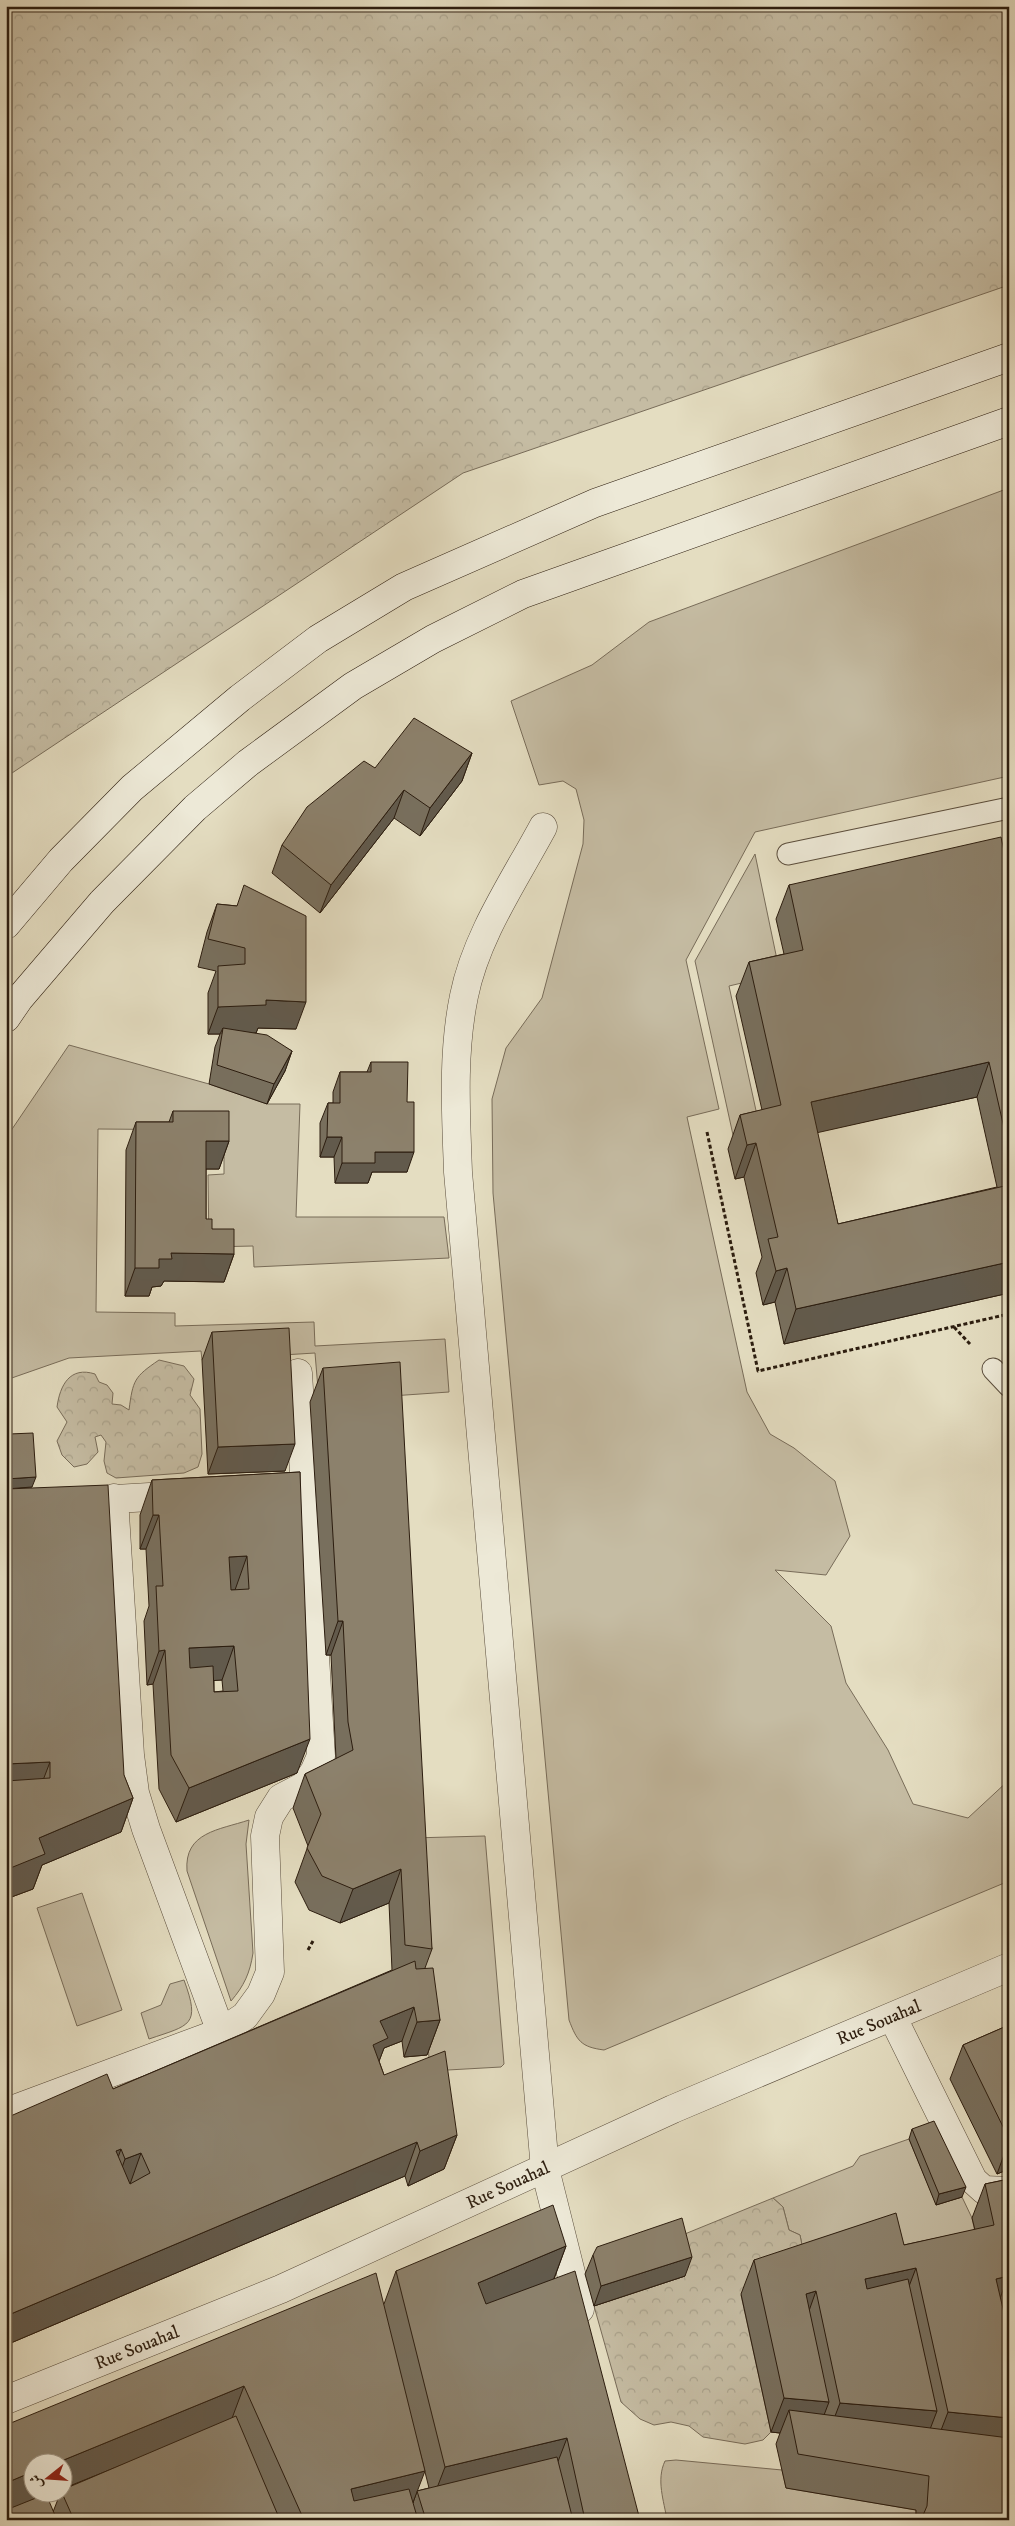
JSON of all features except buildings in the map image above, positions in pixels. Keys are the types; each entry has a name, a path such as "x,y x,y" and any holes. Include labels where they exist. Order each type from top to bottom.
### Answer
{"street":[{"path":"6,925 60,860 132,788 240,698 318,639 404,588 596,503 1009,357"},
{"path":"6,1018 18,1000 102,902 195,808 248,763 353,686 433,638 523,594 1009,421"},
{"path":"543,827 484,935 464,996 455,1082 458,1172 545,2169 585,2330"},
{"path":"6,2112 221,2032 245,2016 261,1994 270,1972 265,1836 268,1817 281,1798 304,1786 314,1772 321,1756 298,1373"},
{"path":"276,1490 304,1489"},
{"path":"75,1501 209,1494"},
{"path":"114,1498 130,1755 136,1793 146,1829 221,2032"},
{"name":"Rue Souahal","path":"6,2400 281,2289 673,2109 893,2018 1009,1967"},
{"path":"893,2018 973,2180 984,2190 1009,2191"}],"lane":[{"path":"788,854 1009,808"},
{"path":"993,1369 1009,1386"}],"path":[{"path":"707,1132 758,1371 1009,1314"}],"green space":[{"path":"6,6 1009,6 1009,285 463,473 6,777"},
{"path":"1009,488 1009,776 755,832 686,960 719,1109 687,1117 747,1392 770,1434 794,1448 835,1481 850,1536 826,1575 775,1570 831,1626 846,1683 888,1750 913,1804 968,1818 1009,1780 1009,1881 604,2050 596,2049 581,2042 569,2020 493,1193 492,1099 506,1048 542,998 583,844 584,820 576,789 563,781 539,785 511,701 592,665 649,622"},
{"path":"755,854 780,974 729,986 760,1129 733,1135 695,961"},
{"path":"69,1045 209,1084 267,1104 300,1104 296,1217 444,1217 449,1258 254,1267 253,1246 209,1247 208,1175 224,1174 224,1130 98,1129 96,1312 175,1313 175,1326 314,1322 315,1346 445,1339 449,1392 319,1401 315,1353 202,1360 201,1351 69,1358 6,1380 6,1138"},
{"path":"159,1360 184,1366 194,1379 190,1395 200,1409 202,1454 198,1467 184,1473 116,1478 107,1473 104,1461 106,1442 101,1435 95,1437 98,1452 87,1464 74,1467 62,1455 57,1441 67,1422 57,1407 61,1391 68,1379 79,1373 95,1374 99,1382 107,1385 113,1393 112,1404 121,1405 129,1410 136,1380 144,1371"},
{"path":"249,1820 246,1844 253,1953 246,1979 231,2001 187,1871 188,1858 191,1848 197,1840 215,1830"},
{"path":"485,1836 504,2064 501,2067 430,2071 412,1838"},
{"path":"82,1893 122,2010 77,2026 37,1908"},
{"path":"184,1980 191,2007 191,2015 188,2022 174,2030 149,2039 141,2013 161,2005 170,1984"},
{"path":"909,2139 936,2204 962,2197 972,2218 981,2260 804,2255 800,2235 789,2230 783,2207 773,2198 853,2166 860,2156"},
{"path":"773,2198 783,2207 789,2230 800,2235 804,2255 741,2295 771,2432 763,2440 745,2444 703,2437 689,2426 671,2422 654,2425 640,2419 621,2402 594,2306 685,2276 675,2238"},
{"path":"676,2460 782,2470 786,2488 916,2510 916,2520 667,2520 661,2483 662,2468 665,2461"}]}
